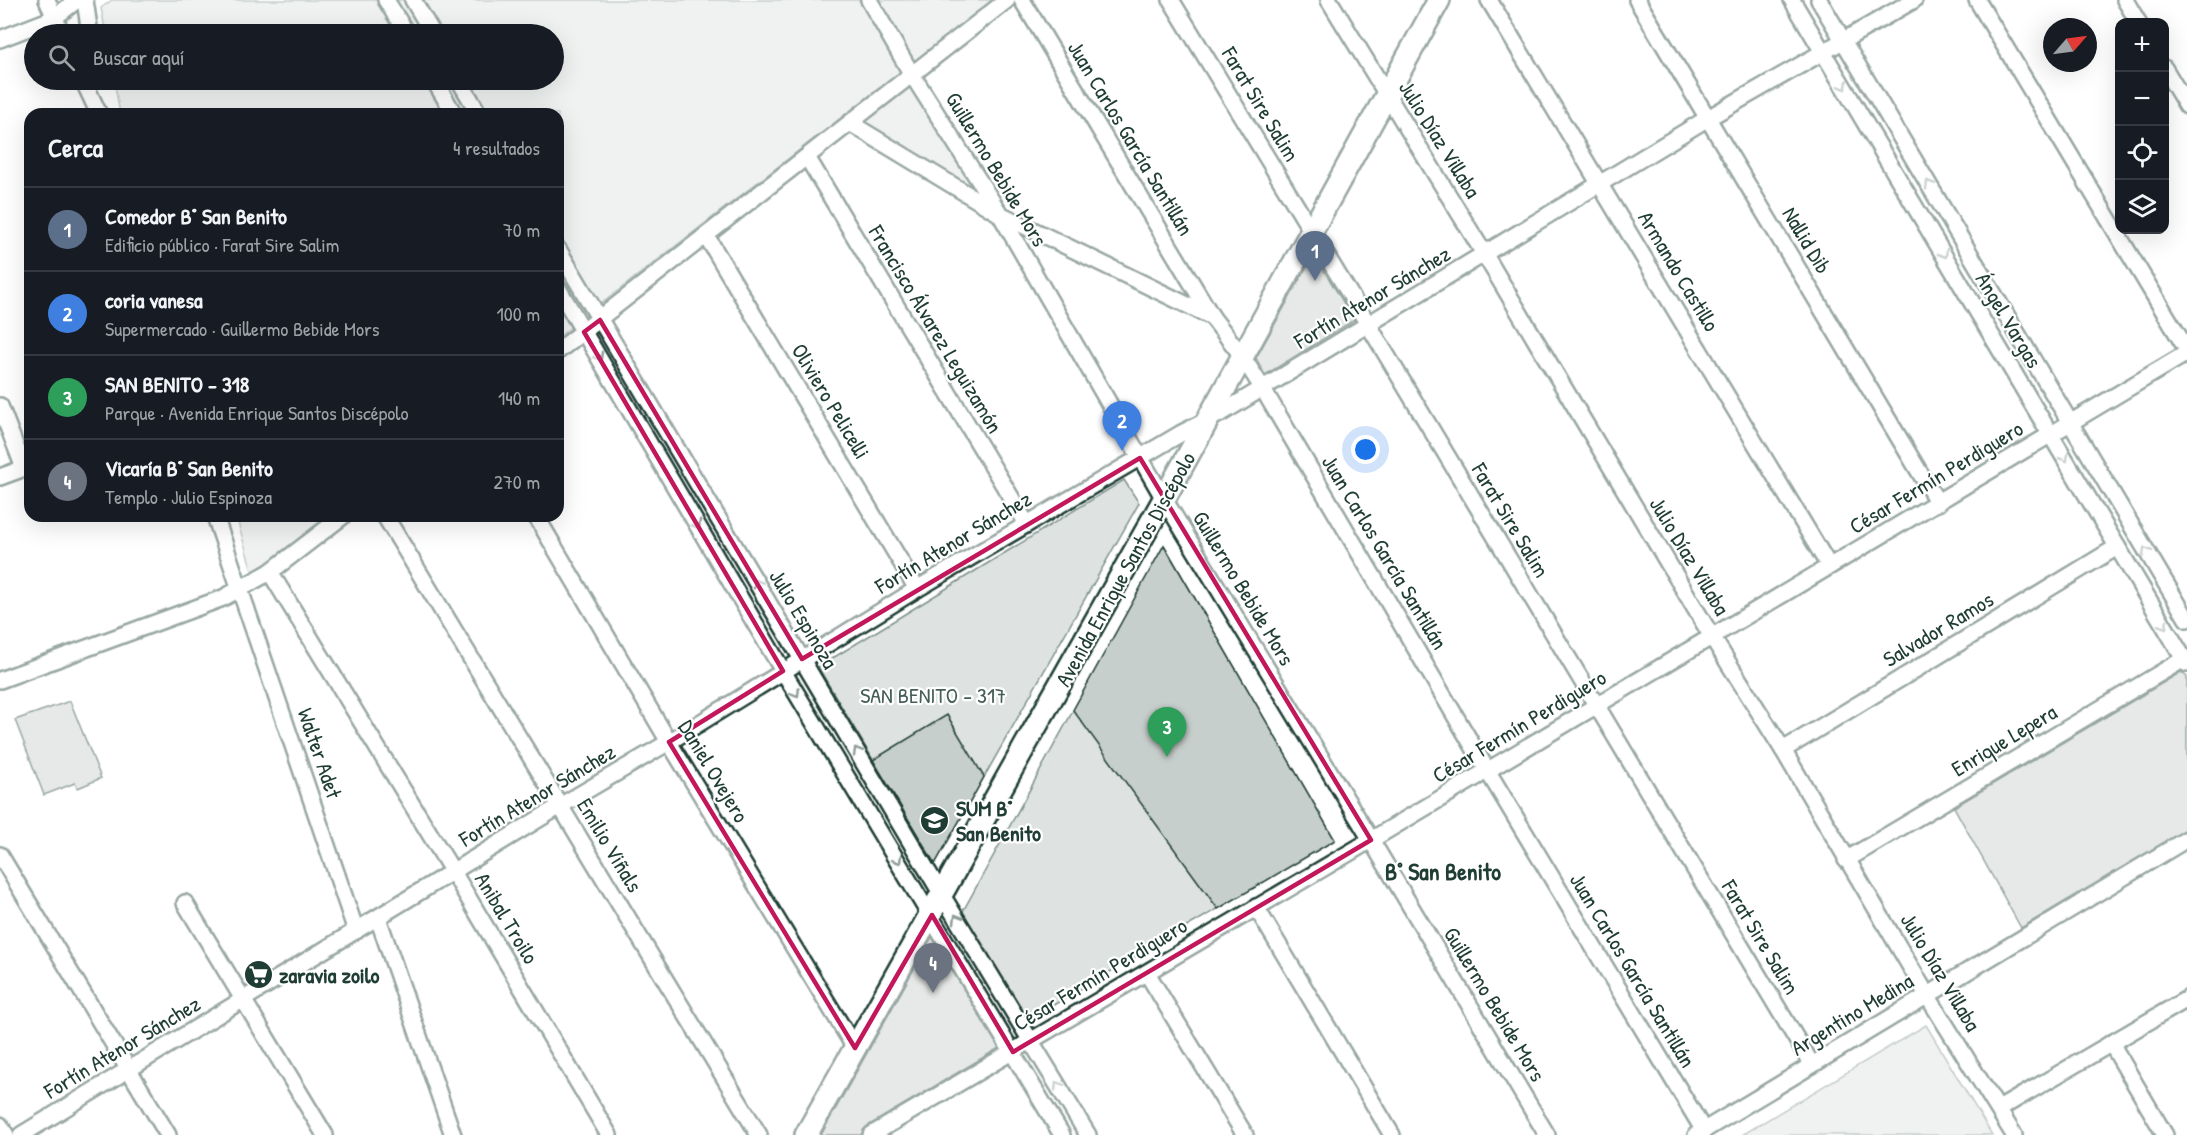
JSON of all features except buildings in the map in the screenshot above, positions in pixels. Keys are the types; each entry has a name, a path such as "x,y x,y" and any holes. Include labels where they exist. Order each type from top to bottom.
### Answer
{"main road":[{"name":"Avenida Enrique Santos Discépolo","path":"806,1135 932,915 1439,0"}],"street":[{"path":"47,0 57,24"},
{"path":"39,24 54,18 77,0"},
{"path":"86,0 89,24"},
{"path":"386,0 401,24"},
{"path":"413,0 427,24"},
{"name":"Guillermo Bebide Mors","path":"869,0 911,73 999,214 1164,499 1547,1135"},
{"path":"564,347 1007,0"},
{"name":"Juan Carlos García Santillán","path":"1022,0 1212,317 1242,356 1263,389 1700,1133"},
{"name":"Farat Sire Salim","path":"1171,0 1812,1065"},
{"name":"Julio Díaz Villaba","path":"1329,0 1485,255 1712,637 1783,750 1927,995 2014,1135"},
{"name":"Armando Castillo","path":"1489,0 1829,566"},
{"name":"Nallid Dib","path":"1637,0 1938,503"},
{"name":"Ángel Vargas","path":"1792,0 2186,661"},
{"name":"Ángel Vargas","path":"1819,0 2187,619"},
{"name":"Fortín Atenor Sánchez","path":"21,1135 917,589 1140,458 1263,389 1708,118 1914,0"},
{"path":"1977,0 2187,351"},
{"path":"2125,0 2136,18"},
{"path":"0,39 24,30"},
{"path":"2166,72 2187,106"},
{"path":"88,90 96,108"},
{"path":"96,90 98,108"},
{"path":"440,90 450,108"},
{"path":"465,90 475,108"},
{"path":"850,123 999,214 1212,317"},
{"name":"Francisco Álvarez Leguizamón","path":"807,157 1027,524"},
{"name":"Oliviero Pelicelli","path":"707,237 917,589"},
{"name":"Julio Espinoza","path":"564,259 942,895 1088,1135"},
{"name":"Julio Espinoza","path":"564,298 783,671 932,915 1062,1135"},
{"name":"César Fermín Perdiguero","path":"871,1135 1938,503 2187,351"},
{"path":"0,406 24,460"},
{"path":"0,477 24,468"},
{"name":"Walter Adet","path":"217,522 356,931"},
{"path":"0,680 240,590 270,572 335,522"},
{"name":"Emilio Viñals","path":"389,522 759,1135"},
{"name":"Daniel Ovejero","path":"540,522 669,742 855,1048"},
{"name":"Salvador Ramos","path":"1783,750 2117,547"},
{"name":"Anibal Troilo","path":"270,572 453,872 609,1135"},
{"name":"Enrique Lepera","path":"1846,860 2186,661"},
{"name":"Argentino Medina","path":"1700,1133 2187,839"},
{"path":"0,855 168,1135"},
{"path":"185,903 325,1135"},
{"path":"1256,908 1392,1135"},
{"path":"378,918 453,1135"},
{"path":"1147,973 1245,1135"},
{"path":"1999,1109 2187,999"},
{"path":"2111,1043 2165,1135"},
{"path":"0,1125 6,1135"}],"highlighted area":[{"path":"600,320 802,659 1140,458 1371,840 1013,1052 932,915 855,1048 669,742 783,671 584,332"}],"green space":[{"path":"112,0 993,0 564,332 564,108 119,108 116,90 564,90 564,24 104,24 101,8"},
{"path":"911,80 985,200 856,124"},
{"name":"SAN BENITO - 317","path":"1124,480 1139,503 935,864 818,667"},
{"path":"238,522 319,522 253,574"},
{"path":"1164,545 1335,840 1028,1020 962,913"},
{"path":"1926,1025 1992,1135 1742,1135"}],"place":[{"name":"Comedor B° San Benito","path":"1315,281"},
{"name":"coria vanesa","path":"1122,451"},
{"name":"SAN BENITO - 318","path":"1167,757"},
{"name":"SUM B° San Benito","path":"935,821"},
{"name":"zaravia zoilo","path":"258,975"},
{"name":"Vicaría B° San Benito","path":"933,993"}],"district":[{"name":"B° San Benito","path":"1443,872"}]}
